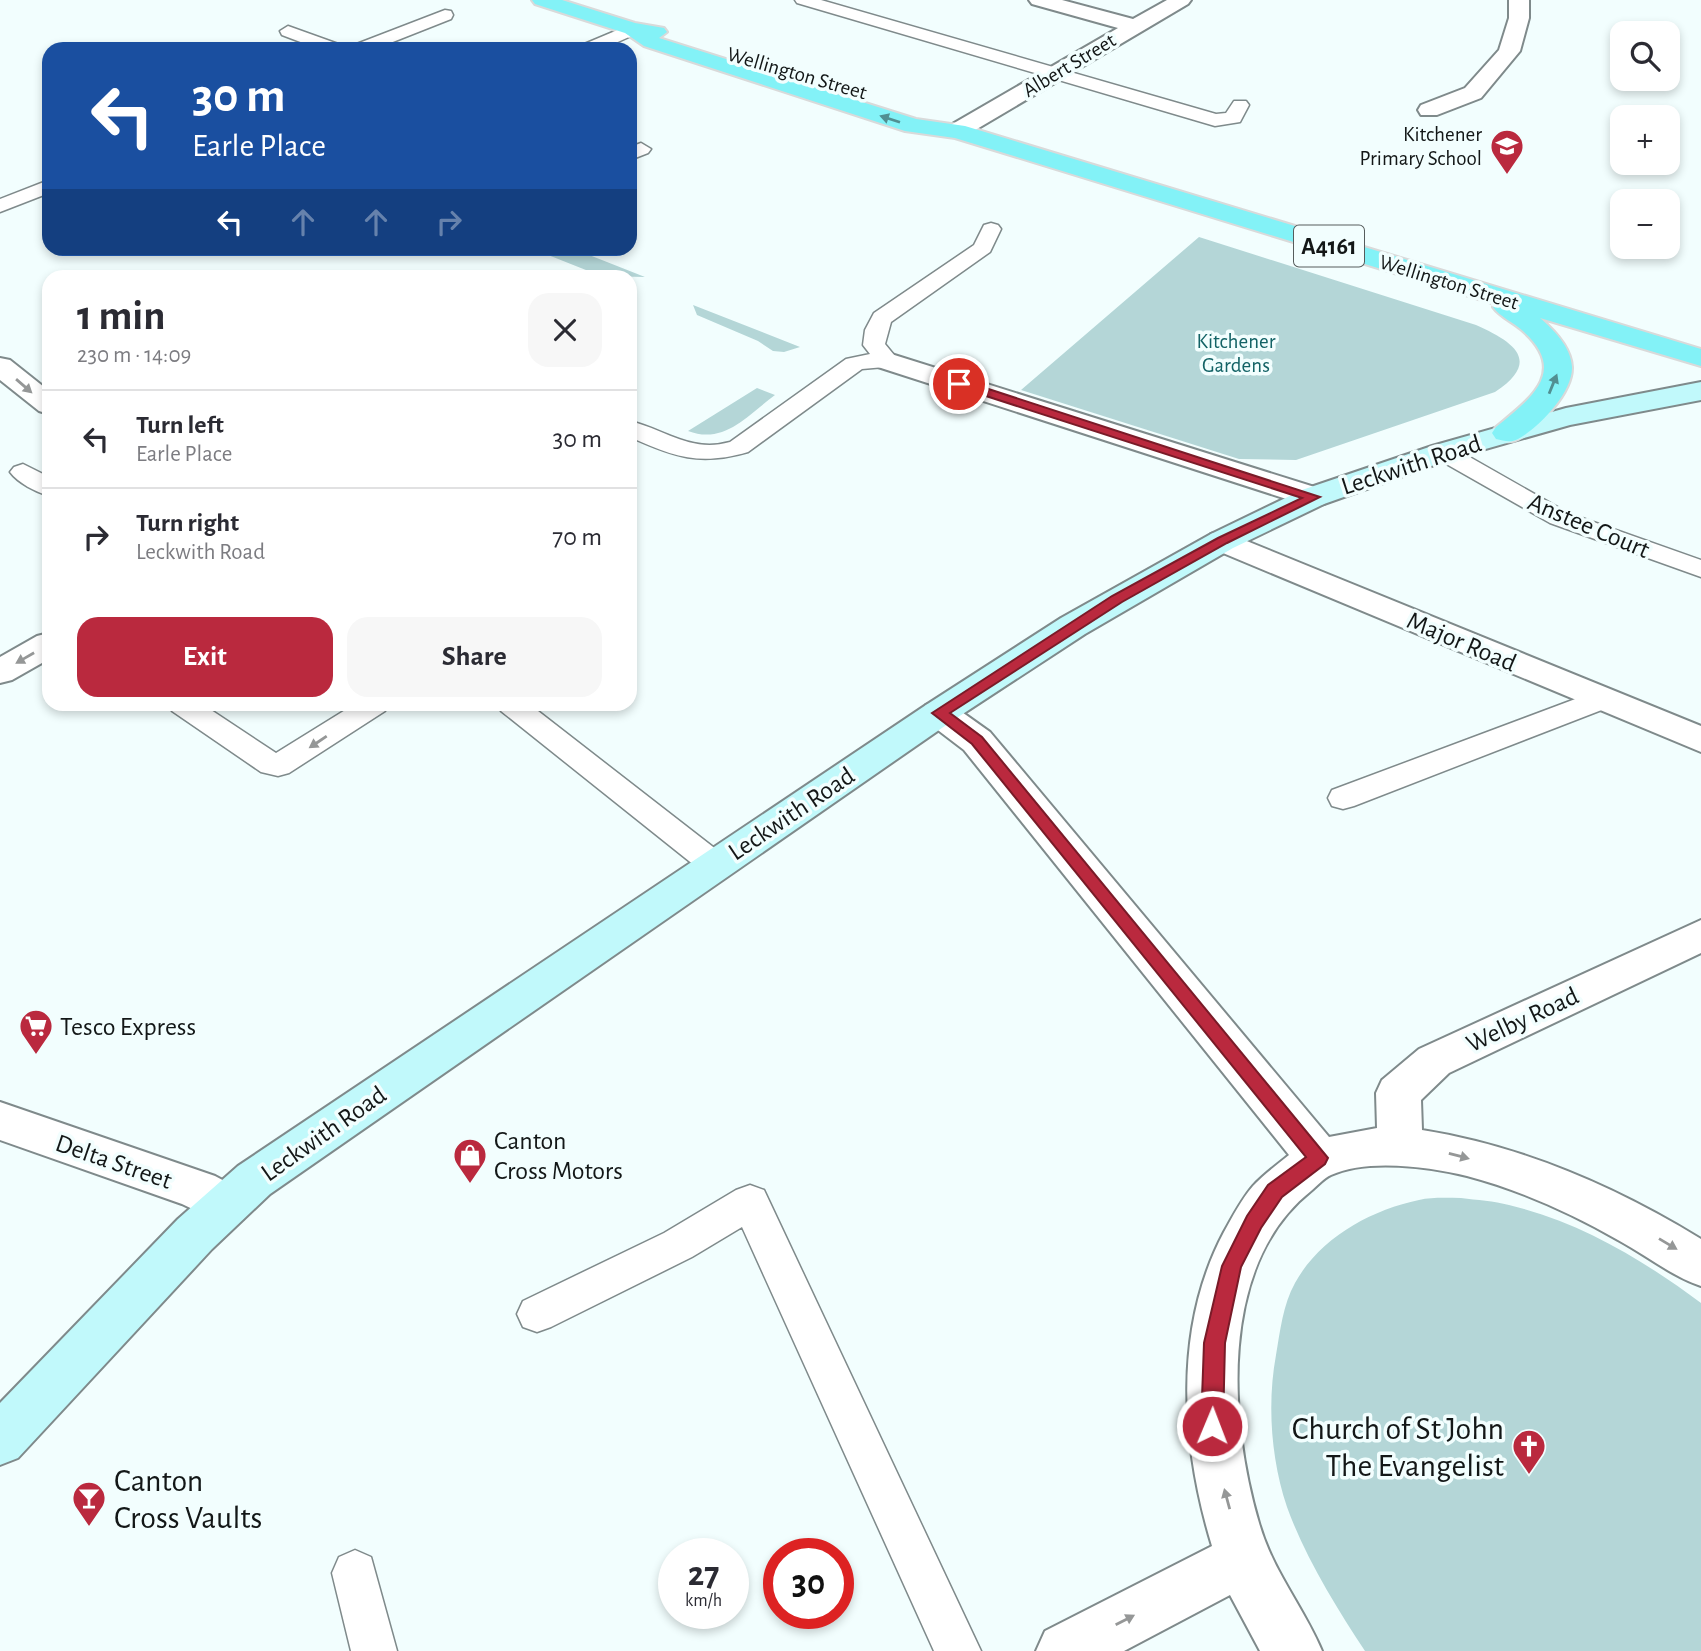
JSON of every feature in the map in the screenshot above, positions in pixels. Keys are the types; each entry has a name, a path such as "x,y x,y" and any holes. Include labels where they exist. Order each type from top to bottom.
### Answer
{"main road":[{"name":"Wellington Street","path":"542,0 632,29 651,42 913,126 957,131 1701,358"},
{"path":"1473,290 1535,326 1555,350 1557,372 1553,388 1542,404 1507,433"},
{"name":"Leckwith Road","path":"0,1440 226,1205 254,1180 939,713 1073,626 1222,541 1313,497 1507,433 1621,405 1701,391"}],"street":[{"path":"1039,0 1134,26"},
{"name":"Albert Street","path":"957,131 1181,0"},
{"path":"1429,110 1473,93 1500,61 1508,51 1519,18 1519,0"},
{"path":"888,360 1313,497"},
{"path":"0,366 42,399"},
{"name":"Major Road","path":"1222,541 1701,740"},
{"path":"0,672 42,648"},
{"path":"939,713 977,741 1318,1158"},
{"name":"Welby Road","path":"1401,1145 1398,1093 1434,1060 1701,935"},
{"name":"Delta Street","path":"0,1121 198,1190 226,1205"},
{"path":"1293,1651 1276,1625 1243,1559 1218,1464 1212,1426 1214,1343 1232,1266 1254,1222 1275,1191 1318,1158 1367,1147 1401,1145 1452,1153 1560,1188 1670,1245 1701,1265"},
{"path":"1065,1651 1243,1559"}],"lane":[{"path":"803,0 1215,120 1233,118 1240,105"},
{"path":"378,42 445,15"},
{"path":"603,42 632,29"},
{"path":"288,32 316,42"},
{"path":"0,206 42,189"},
{"path":"888,360 874,345 876,330 882,318 983,248 991,229"},
{"path":"637,431 696,455 720,454 739,447 854,365 865,361 888,360"},
{"name":"Anstee Court","path":"1443,452 1559,518 1701,569"},
{"path":"23,472 42,484"},
{"path":"1343,798 1602,699"},
{"path":"191,711 272,765 278,766 364,711"},
{"path":"520,711 715,865"},
{"path":"537,1314 678,1245 750,1202 958,1651"},
{"path":"355,1573 374,1651"}],"green space":[{"name":"Kitchener Gardens","path":"1199,237 1476,325 1511,345 1520,362 1517,371 1495,392 1296,460 1239,459 1021,390"},
{"path":"551,256 592,256 627,270 586,270"},
{"path":"693,305 800,347 784,352 773,351 758,341 697,315"},
{"path":"757,388 775,395 735,426 713,434 688,431"},
{"path":"1461,1198 1509,1205 1561,1221 1634,1258 1701,1303 1701,1651 1365,1651 1312,1563 1287,1507 1277,1470 1272,1431 1273,1374 1282,1318 1291,1291 1305,1267 1318,1253 1332,1240 1365,1219 1419,1200"}],"place":[{"name":"Kitchener Primary School","path":"1507,176"},
{"name":"Tesco Express","path":"36,1056"},
{"name":"Canton Cross Motors","path":"470,1185"},
{"name":"Church of St John The Evangelist","path":"1529,1476"},
{"name":"Canton Cross Vaults","path":"89,1528"}],"route":[{"path":"959,384 1313,497 1222,541 1117,599 939,713 977,741 1318,1158 1275,1191 1254,1222 1232,1266 1214,1343 1212,1426"}]}
